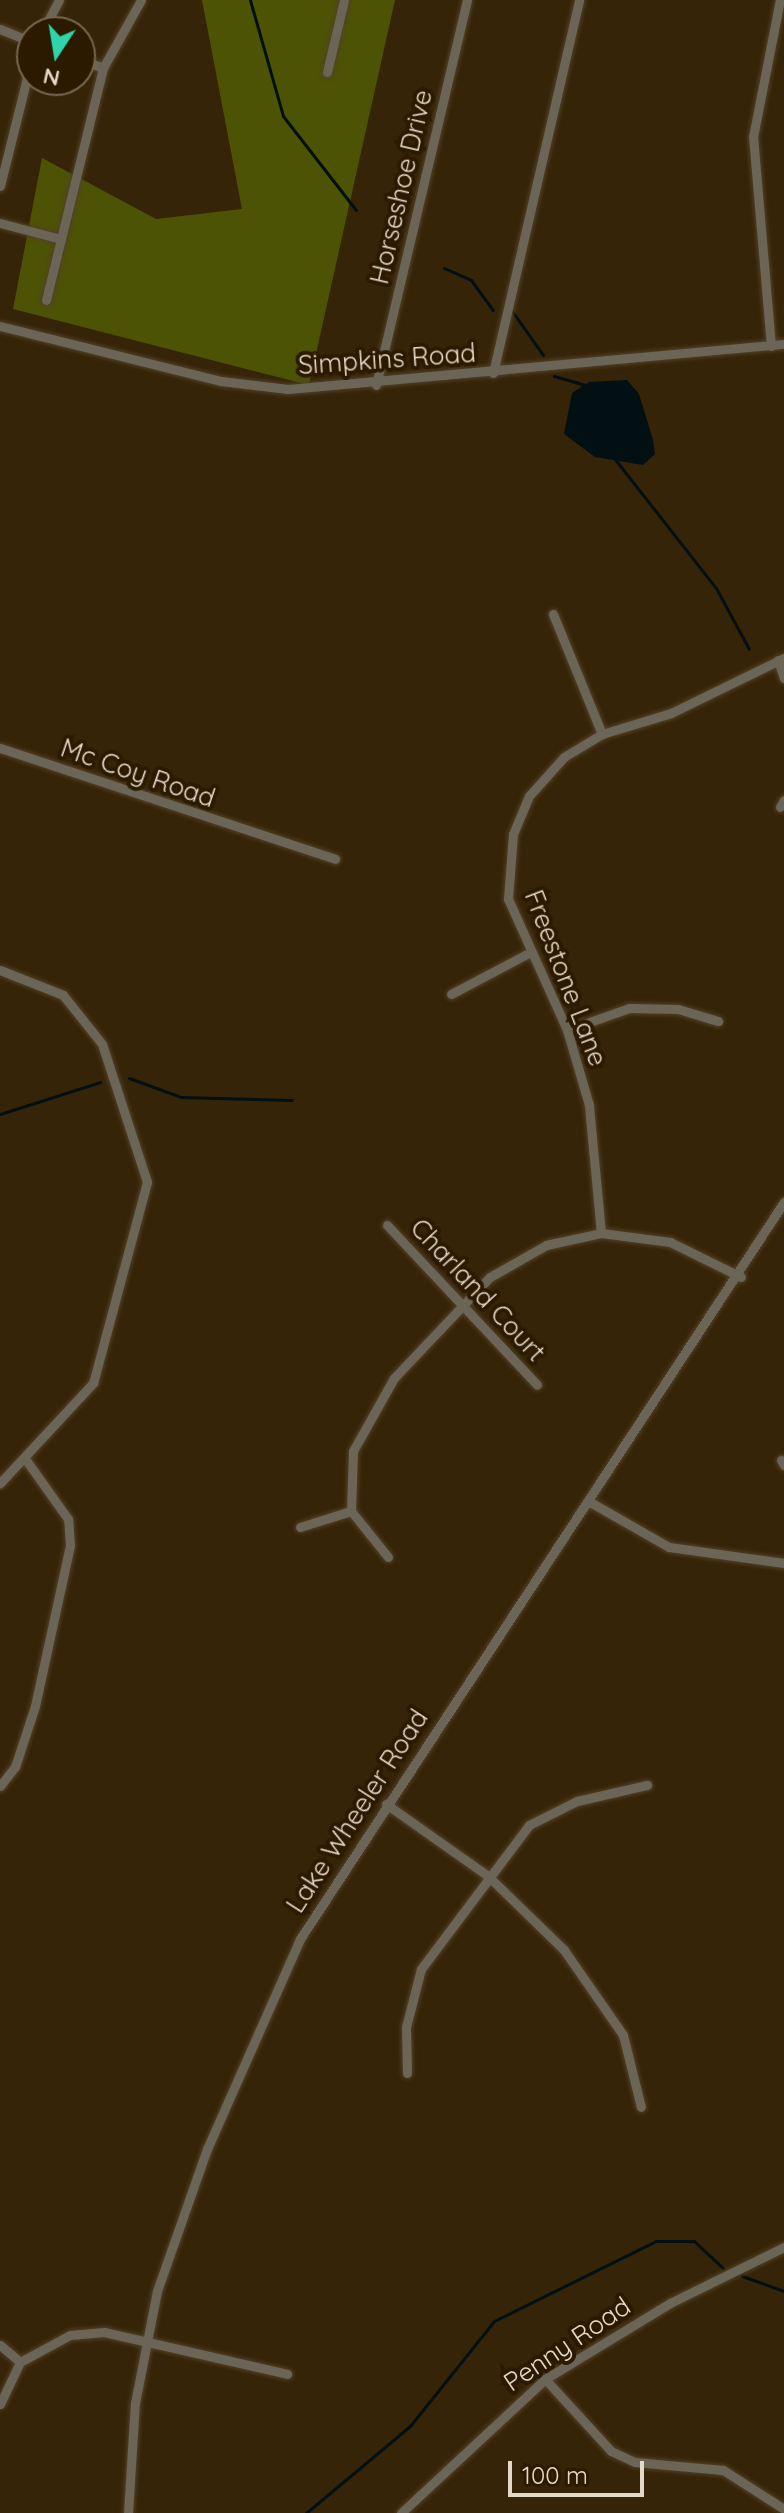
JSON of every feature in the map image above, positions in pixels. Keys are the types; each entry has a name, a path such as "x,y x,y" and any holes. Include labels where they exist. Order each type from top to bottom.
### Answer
{"street":[{"path":"46,300 103,68 141,0"},
{"path":"327,72 344,0"},
{"name":"Horseshoe Drive","path":"376,385 467,0"},
{"path":"493,373 579,0"},
{"path":"771,346 753,137 780,0"},
{"path":"96,65 103,68"},
{"path":"0,186 22,96"},
{"path":"0,223 61,239"},
{"name":"Simpkins Road","path":"0,326 259,387 376,385 784,344"},
{"path":"553,614 602,734"},
{"path":"781,659 784,678"},
{"name":"Freestone Lane","path":"601,1233 594,1133 567,1030 527,954 508,899 516,826 550,769 602,734 671,713 781,659"},
{"name":"Mc Coy Road","path":"0,748 335,859"},
{"path":"451,994 527,954"},
{"path":"0,970 63,995 102,1044 147,1182 93,1383 26,1460 0,1483"},
{"path":"567,1030 629,1008 678,1009 718,1021"},
{"name":"Lake Wheeler Road","path":"128,2513 146,2338 207,2149 300,1939 386,1804 741,1277 784,1202"},
{"name":"Charland Court","path":"387,1225 537,1385"},
{"path":"388,1557 351,1511 349,1471 361,1432 394,1378 459,1302 523,1256 601,1233 670,1242 741,1277"},
{"path":"0,1786 15,1767 35,1706 70,1545 68,1519 26,1460"},
{"path":"590,1502 669,1547 784,1563"},
{"path":"300,1527 351,1511"},
{"path":"407,2073 406,2027 421,1969 529,1825 577,1801 647,1785"},
{"path":"386,1804 488,1876 564,1950 604,2001 623,2035 641,2107"},
{"name":"Penny Road","path":"401,2513 545,2379 670,2303 784,2247"},
{"path":"0,2404 20,2362 70,2335 146,2338 287,2374"},
{"path":"0,2345 20,2362"},
{"path":"545,2379 611,2451 635,2462 723,2470 784,2509"}],"green space":[{"path":"202,0 395,0 309,385 13,309 42,158 156,219 242,209"}],"shaded area":[{"path":"627,380 639,394 653,440 655,454 643,465 595,457 564,434 572,393 589,382"}],"waterway":[{"path":"250,0 283,116 356,210"},
{"path":"444,268 471,280 493,310"},
{"path":"512,311 543,355"},
{"path":"554,376 590,386"},
{"path":"614,458 716,588 749,649"},
{"path":"129,1078 181,1097 292,1100"},
{"path":"0,1114 100,1082"},
{"path":"306,2513 410,2426 494,2321 656,2241 694,2241 723,2268"},
{"path":"742,2276 784,2291"}]}
